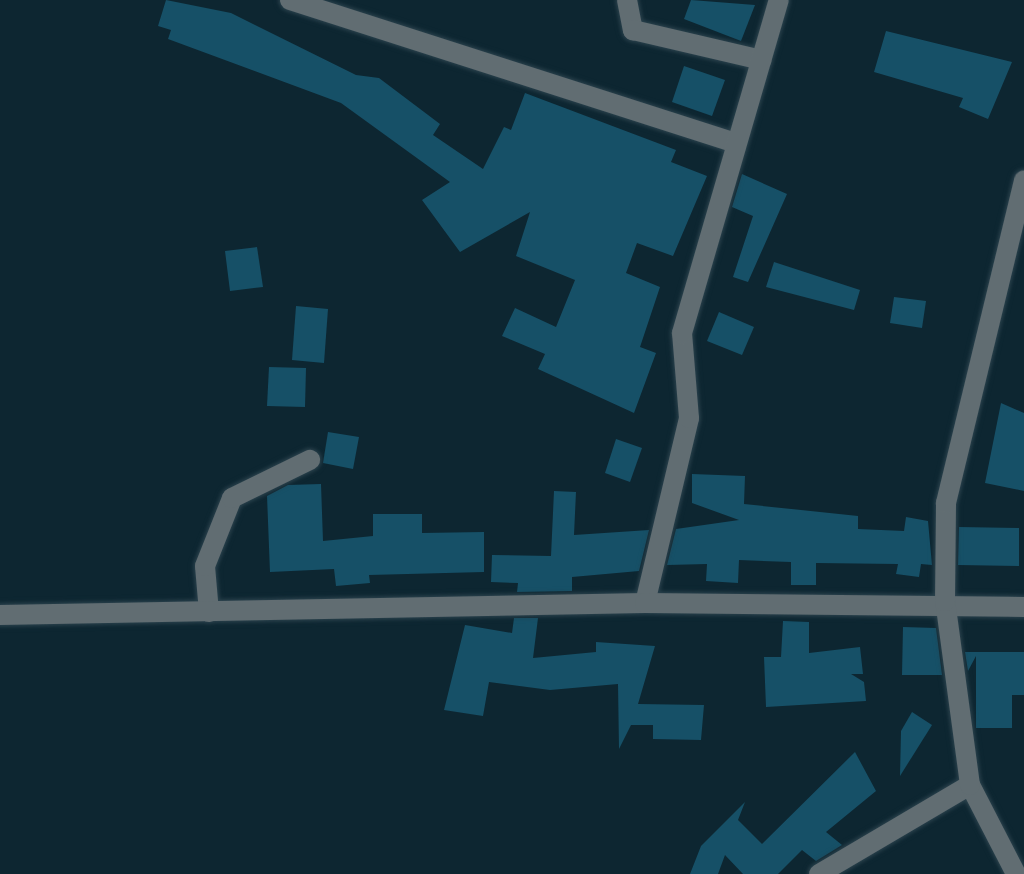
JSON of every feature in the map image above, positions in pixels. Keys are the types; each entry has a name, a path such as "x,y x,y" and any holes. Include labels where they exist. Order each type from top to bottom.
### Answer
{"street":[{"path":"290,0 732,142"},
{"path":"627,0 633,30 762,60"},
{"path":"645,603 689,418 682,333 732,142 762,60 779,0"},
{"path":"1016,874 970,785 945,601 946,503 1015,252 1024,180"},
{"path":"209,612 205,566 232,498 310,460"},
{"path":"0,615 645,603 945,601 1024,607"},
{"path":"819,874 970,785"}],"building":[{"path":"166,0 231,13 356,75 379,78 440,124 433,135 483,169 504,127 511,130 525,93 676,150 671,162 707,176 673,256 637,243 626,273 660,287 640,347 656,353 634,413 538,369 545,354 502,336 515,308 556,327 575,280 516,256 530,212 460,252 422,200 450,182 341,103 168,39 171,30 158,26"},
{"path":"691,0 755,5 741,41 684,19"},
{"path":"886,31 1012,62 988,119 959,107 963,98 874,72"},
{"path":"684,66 725,80 712,116 672,102"},
{"path":"742,174 787,194 748,282 733,277 753,216 732,207"},
{"path":"257,247 263,287 230,291 225,251"},
{"path":"774,262 860,290 854,310 766,287"},
{"path":"894,297 926,301 922,328 890,323"},
{"path":"296,306 328,309 324,363 292,360"},
{"path":"719,312 754,327 742,355 707,341"},
{"path":"269,367 306,368 305,407 267,406"},
{"path":"1001,403 1024,413 1024,491 985,483"},
{"path":"328,432 359,437 353,469 323,463"},
{"path":"616,439 642,448 630,482 605,473"},
{"path":"692,474 745,476 744,504 858,516 858,529 904,531 906,517 928,521 932,565 921,564 919,577 896,574 898,564 816,563 816,585 791,585 791,562 739,560 738,583 706,581 707,564 667,565 676,529 739,520 692,503"},
{"path":"321,484 323,541 373,536 373,514 422,514 422,533 484,532 484,572 369,575 370,583 336,586 334,569 270,572 267,496 288,485"},
{"path":"554,491 576,492 574,535 649,530 639,571 572,577 572,591 517,592 518,583 491,582 492,555 551,556"},
{"path":"959,527 1019,528 1019,566 958,565"},
{"path":"514,618 538,618 533,658 596,652 596,642 655,646 638,704 704,705 701,740 653,739 653,725 631,725 619,749 618,684 550,690 489,682 483,716 444,710 465,625 512,633"},
{"path":"783,621 809,622 809,653 860,647 863,674 851,674 864,682 866,701 766,707 764,657 781,657"},
{"path":"903,627 936,628 942,675 902,675"},
{"path":"965,652 1024,652 1024,695 1012,695 1012,728 976,728 976,656 968,671"},
{"path":"912,712 932,725 900,776 901,731"},
{"path":"855,752 876,791 826,832 842,845 816,861 802,850 778,874 743,874 725,855 718,874 690,874 701,846 745,802 738,820 762,844"}]}
